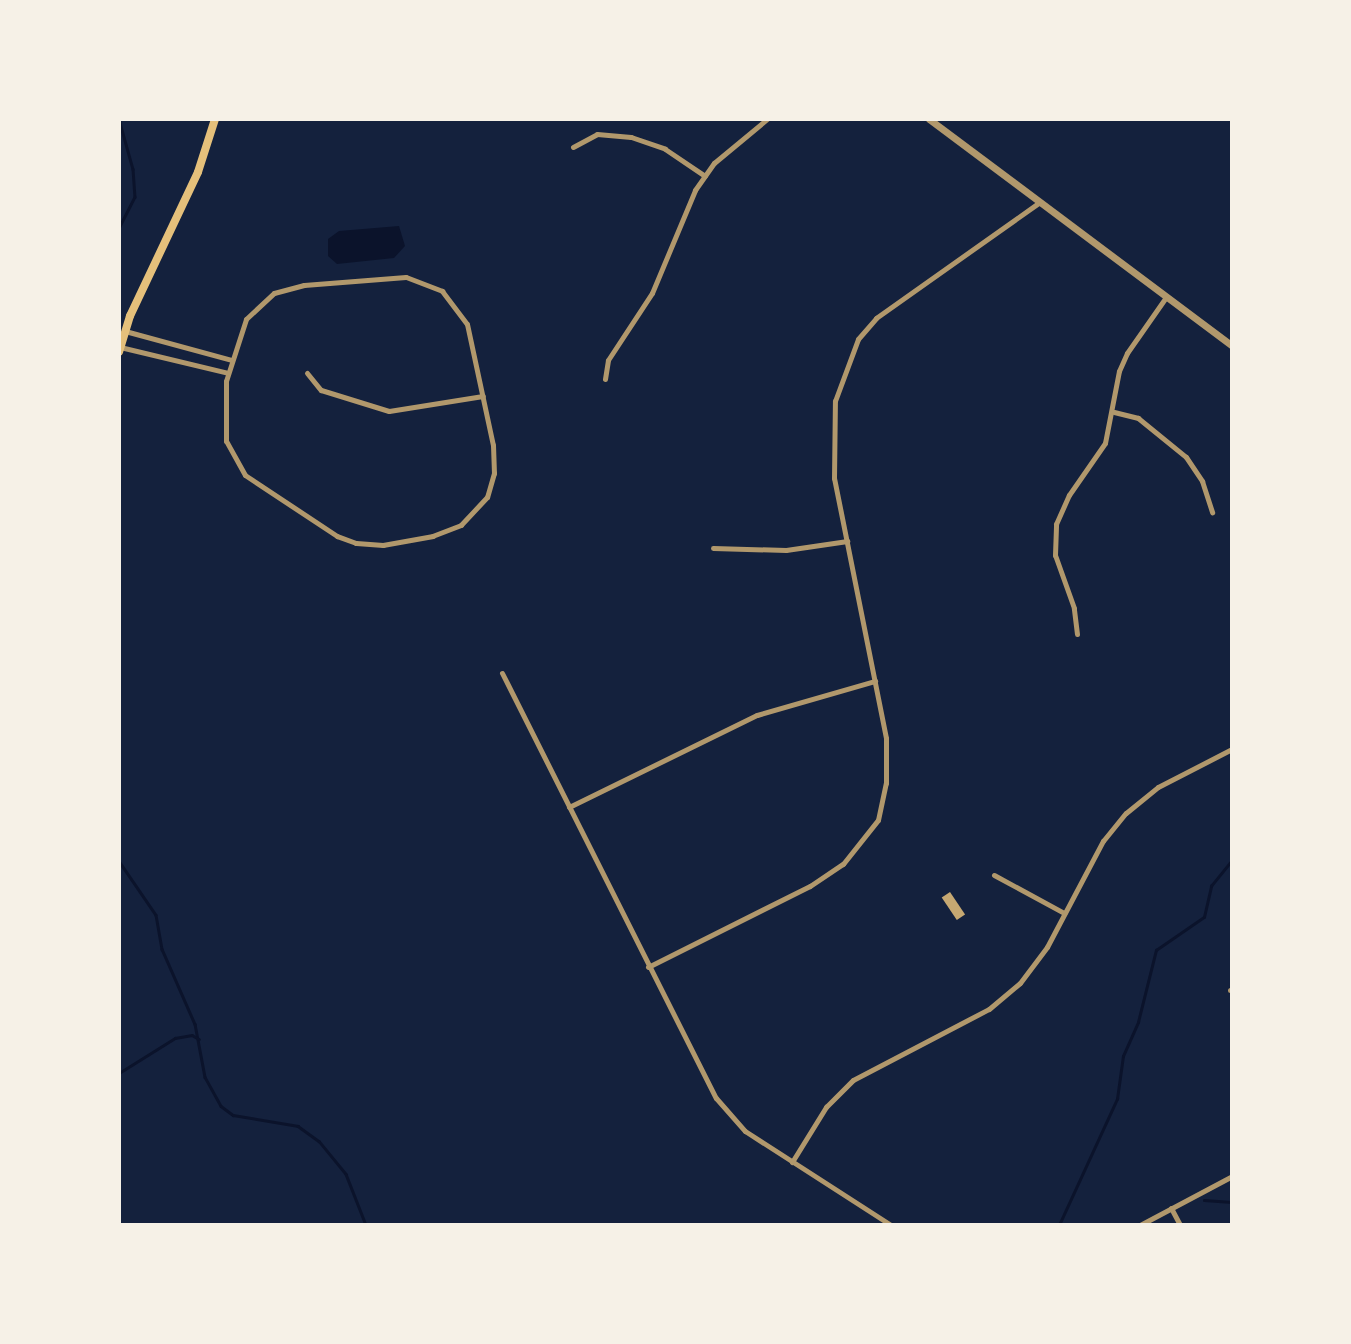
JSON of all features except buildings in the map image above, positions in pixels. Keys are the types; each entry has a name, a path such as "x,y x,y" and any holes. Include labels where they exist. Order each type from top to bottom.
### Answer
{"main road":[{"path":"120,350 125,331 198,172 215,119"}],"street":[{"path":"605,379 608,360 641,314 705,176 767,119"},
{"path":"929,119 1232,346"},
{"path":"573,147 597,134 631,138 665,149 705,176"},
{"path":"648,967 810,886 843,863 870,834 883,802 888,759 834,478 831,422 859,339 876,318 909,291 1040,202"},
{"path":"406,277 442,291 462,314 483,396 495,460 491,485 480,507 447,531 369,545 337,536 245,475 230,452 223,430 228,373 232,360 246,319 275,293 304,285 406,277"},
{"path":"1077,634 1074,608 1057,564 1054,536 1069,495 1100,454 1114,412 1119,371 1137,336 1166,297"},
{"path":"125,331 232,360"},
{"path":"174,360 178,346"},
{"path":"120,350 228,373"},
{"path":"307,373 321,390 389,411 483,396"},
{"path":"1114,412 1138,418 1186,457 1202,481 1212,512"},
{"path":"713,548 786,550 847,541"},
{"path":"502,673 716,1098 745,1131 891,1225"},
{"path":"569,807 757,715 875,681"},
{"path":"792,1162 825,1107 853,1080 989,1009 1020,983 1065,913 1103,841 1126,813 1158,787 1232,750"},
{"path":"994,876 1065,913"},
{"path":"1140,1225 1232,1176"},
{"path":"1171,1208 1180,1225"}],"water":[{"path":"399,226 405,246 394,258 337,264 328,256 328,239 339,231"}],"waterway":[{"path":"119,119 133,169 135,197 119,228"},
{"path":"1059,1225 1117,1099 1123,1056 1138,1022 1156,950 1204,917 1211,886 1232,860"},
{"path":"119,861 156,915 162,949 195,1024 205,1077 221,1106 233,1115 298,1126 319,1141 346,1174 366,1225"},
{"path":"119,1073 175,1038 192,1035 199,1039"},
{"path":"1204,1200 1232,1202"}]}
